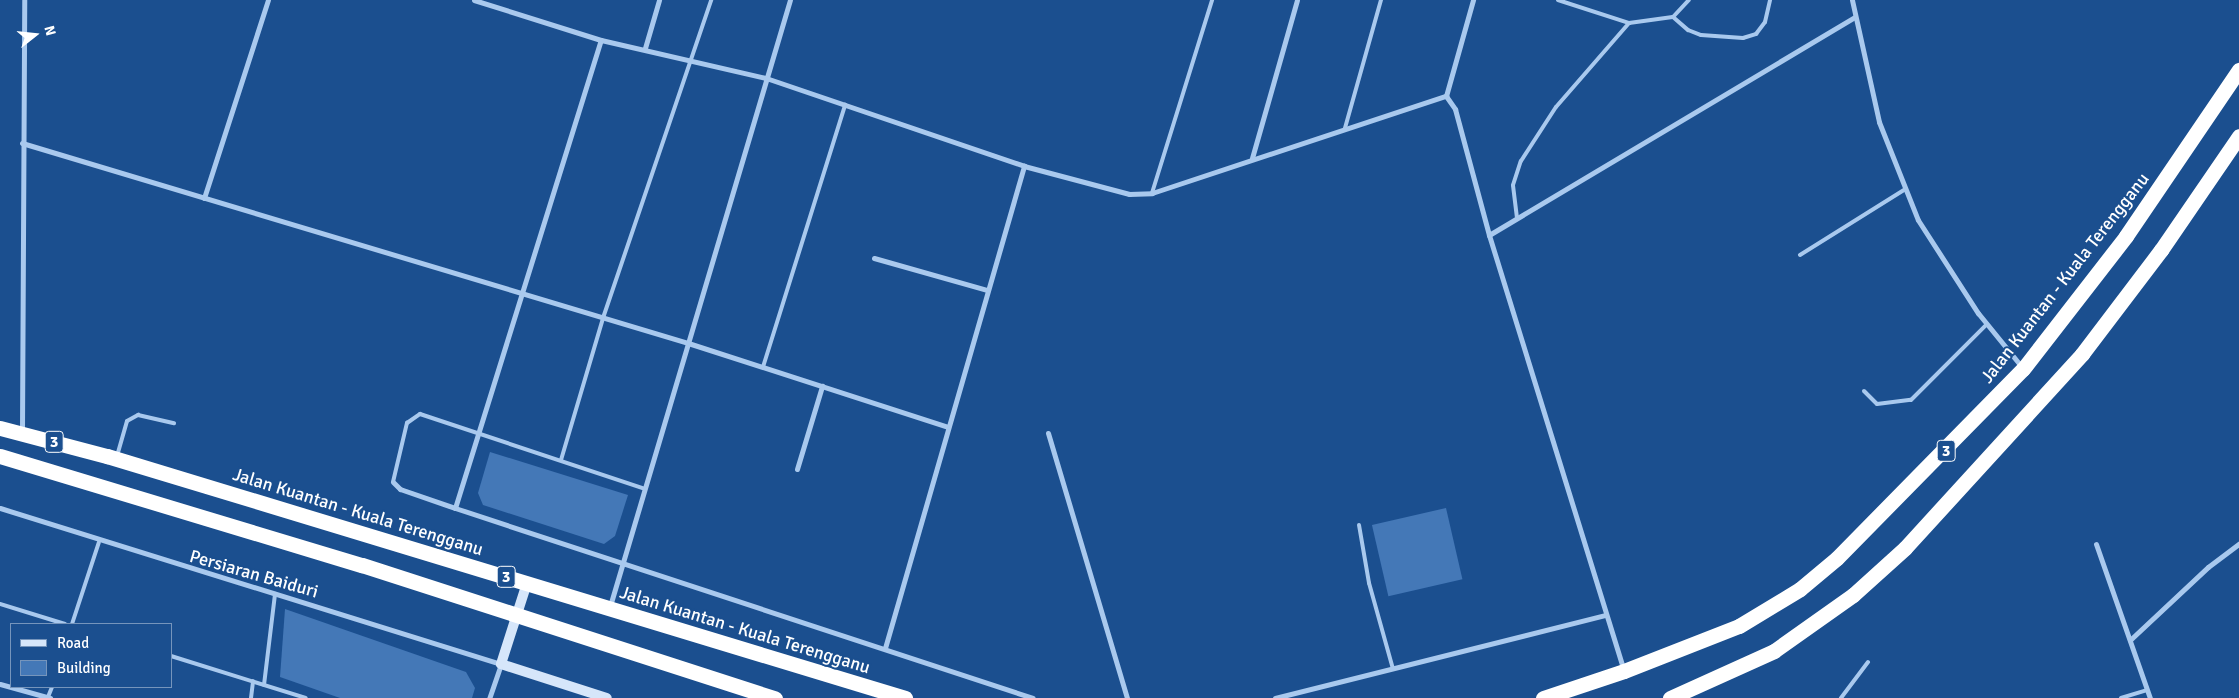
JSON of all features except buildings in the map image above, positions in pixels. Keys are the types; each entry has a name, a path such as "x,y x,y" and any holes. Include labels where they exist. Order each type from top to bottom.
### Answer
{"highway":[{"name":"Jalan Kuantan - Kuala Terengganu","path":"1543,698 1624,671 1739,626 1800,589 1888,510 2023,369 2126,236 2239,70"},
{"name":"3","path":"1670,698 1774,651 1853,595 1905,548 2082,354 2161,250 2239,136"},
{"name":"Jalan Kuantan - Kuala Terengganu","path":"0,428 116,458 905,698"},
{"name":"3","path":"0,456 517,614 775,698"}],"street":[{"path":"22,434 24,0"},
{"path":"204,198 268,0"},
{"path":"474,0 601,40 693,58 766,78 1024,166 1129,194 1152,193 1252,158 1446,96"},
{"path":"646,48 659,0"},
{"path":"610,608 790,0"},
{"path":"1252,158 1297,0"},
{"path":"1446,96 1473,0"},
{"path":"1852,0 1879,122 1904,190 1918,220 1987,324 2023,369"},
{"path":"1489,235 1855,17"},
{"path":"455,508 601,40"},
{"path":"1446,96 1455,109 1489,235 1624,671"},
{"path":"22,143 603,318 948,426"},
{"path":"885,648 1024,166"},
{"path":"874,258 987,290"},
{"path":"797,469 822,386"},
{"path":"1048,433 1127,698"},
{"path":"394,482 400,489 455,508 624,561 1033,698"},
{"name":"Persiaran Baiduri","path":"0,508 99,542 501,664"},
{"path":"2096,544 2150,698"},
{"path":"2130,640 2208,567 2239,544"},
{"path":"489,698 527,583"},
{"path":"1274,698 1606,615"},
{"path":"501,664 607,698"},
{"path":"14,688 49,698"}],"lane":[{"path":"562,460 603,318 693,58 711,0"},
{"path":"1152,193 1212,0"},
{"path":"1345,128 1381,0"},
{"path":"1558,0 1629,23 1673,17 1689,0"},
{"path":"1673,17 1688,30 1701,35 1743,38 1756,34 1765,22 1770,0"},
{"path":"1517,218 1513,185 1521,161 1556,107 1629,23"},
{"path":"763,367 845,105"},
{"path":"1800,255 1904,190"},
{"path":"1864,391 1877,404 1911,400 1987,324"},
{"path":"394,482 407,423 412,417 420,414 645,489"},
{"path":"116,458 127,420 138,415 174,423"},
{"path":"1358,525 1369,583 1393,668"},
{"path":"72,623 99,542"},
{"path":"264,685 275,594"},
{"path":"0,604 62,623"},
{"path":"172,656 306,698"},
{"path":"1841,698 1868,662"},
{"path":"251,698 253,681"},
{"path":"2121,698 2147,690"}]}
